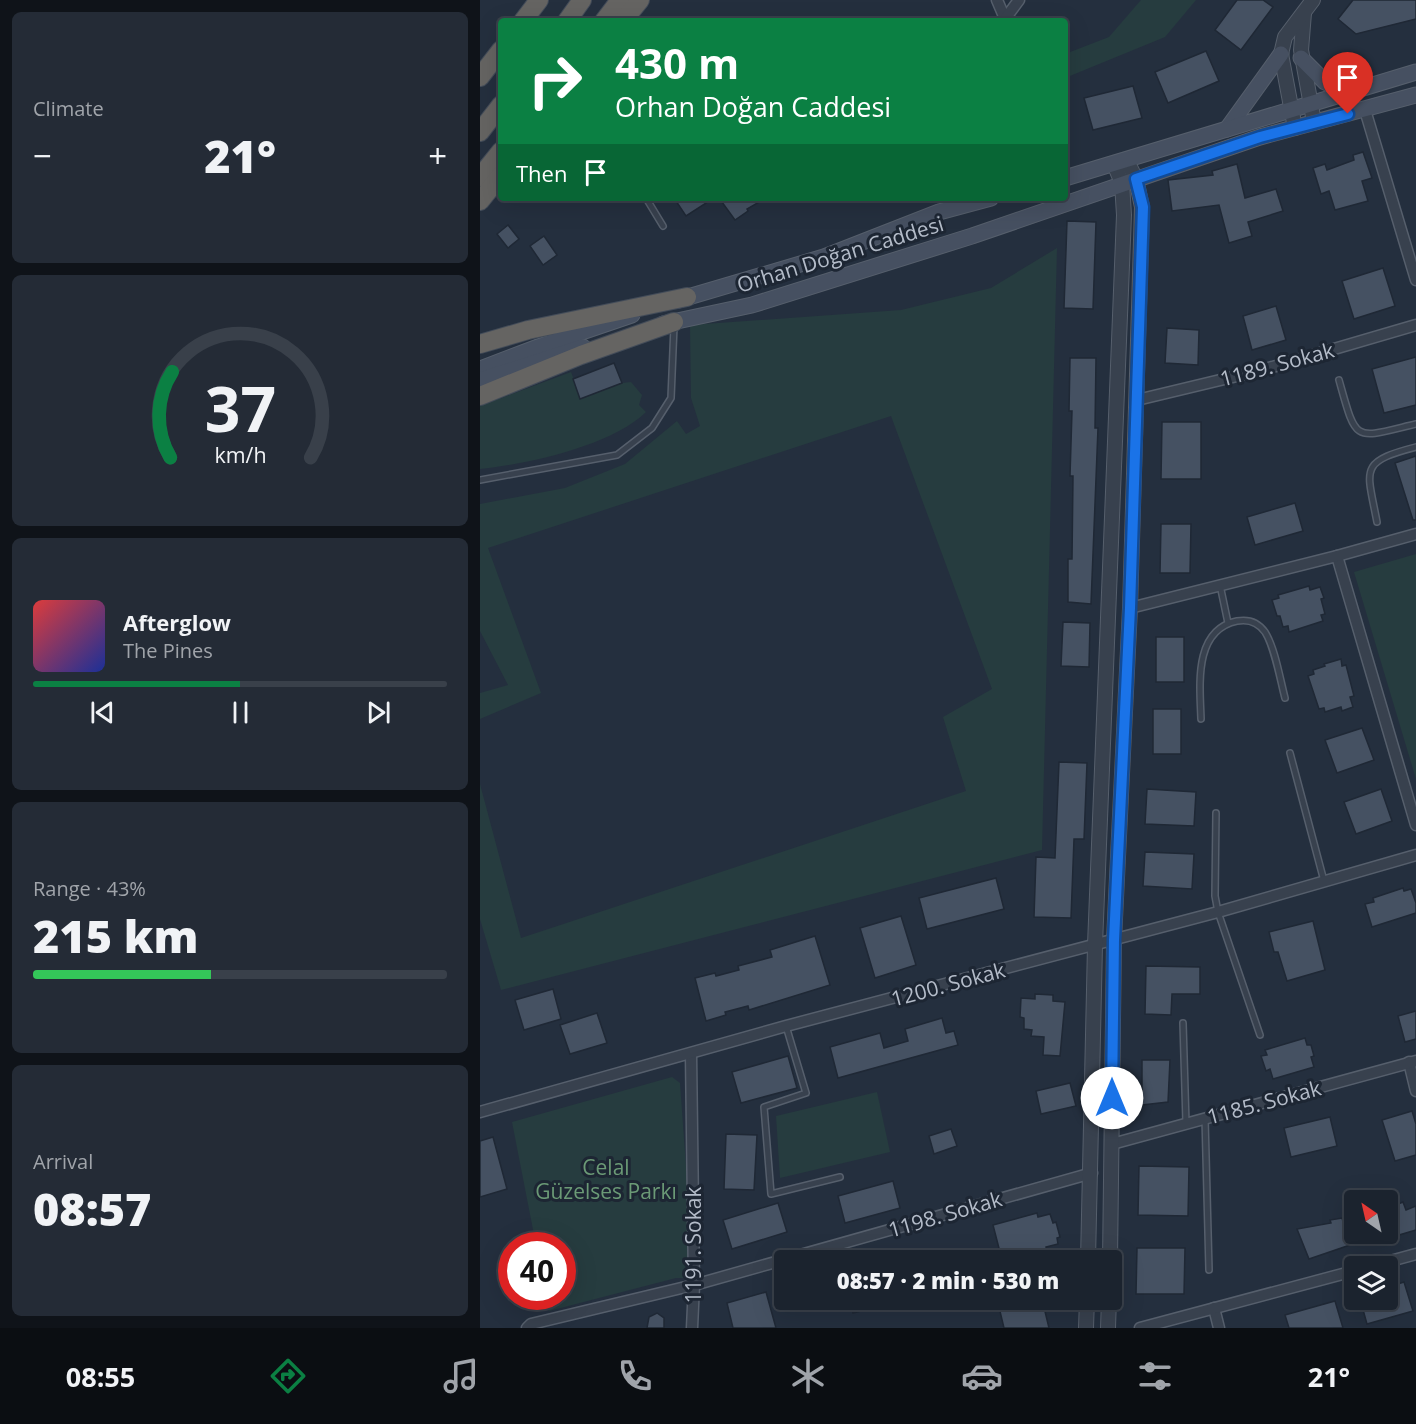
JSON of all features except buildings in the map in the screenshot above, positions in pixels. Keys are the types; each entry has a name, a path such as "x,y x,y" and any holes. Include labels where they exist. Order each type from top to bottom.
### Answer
{"highway":[{"path":"525,18 540,0"},
{"path":"569,18 582,0"},
{"path":"606,18 620,0"},
{"path":"625,18 640,0"},
{"path":"480,76 498,54"},
{"path":"480,132 498,109"},
{"path":"480,177 498,155"},
{"path":"480,201 498,179"},
{"path":"480,344 528,330 687,297"},
{"path":"480,396 582,355 674,322"}],"main road":[{"path":"1227,129 1281,54"},
{"path":"1302,58 1325,82 1345,92"},
{"path":"1068,177 1416,72"},
{"name":"Orhan Doğan Caddesi","path":"480,380 572,350 674,322 752,305 972,236 1260,137 1416,95"},
{"name":"Orhan Doğan Caddesi","path":"480,369 687,297 824,257 939,212 980,201"}],"street":[{"path":"997,0 1004,18"},
{"path":"1006,18 1019,0"},
{"path":"1295,128 1281,54 1285,37 1313,0"},
{"path":"1304,13 1302,58 1314,122"},
{"path":"1365,110 1416,280"},
{"path":"1110,1250 1114,940 1130,608 1143,207 1120,162"},
{"path":"1088,1250 1092,1173 1095,945 1124,215 1129,181"},
{"name":"1189. Sokak","path":"1137,400 1262,370 1416,325"},
{"path":"1130,608 1416,534"},
{"path":"1337,556 1416,825"},
{"name":"1200. Sokak","path":"480,1112 786,1026 1324,883 1416,855"},
{"name":"1191. Sokak","path":"691,1054 694,1285 692,1328"},
{"path":"1412,1062 1416,1091"},
{"name":"1185. Sokak","path":"1112,1144 1412,1062"},
{"name":"1198. Sokak","path":"528,1328 531,1324 694,1285 1092,1173"},
{"path":"1398,1259 1416,1254"},
{"path":"1140,1328 1344,1274"},
{"path":"1214,1308 1219,1328"},
{"path":"1086,1328 1087,1310"},
{"path":"1108,1328 1109,1310"}],"lane":[{"path":"648,201 663,226"},
{"path":"480,480 617,455 652,429 671,398 674,322"},
{"path":"1339,380 1350,422 1356,431 1368,435 1416,424"},
{"path":"1377,522 1368,478 1372,466 1387,454 1416,447"},
{"path":"1220,585 1228,623"},
{"path":"1201,719 1199,669 1214,632 1228,623 1254,622 1264,632 1273,653 1285,698"},
{"path":"1290,753 1324,883"},
{"path":"1216,813 1215,896 1218,912 1260,1035"},
{"path":"1183,1023 1186,1124"},
{"path":"786,1026 806,1093 764,1107 771,1194 840,1177"},
{"path":"1205,1118 1209,1270"}],"green space":[{"path":"1141,0 1196,0 1165,37 1068,77 1068,53 1109,37"},
{"path":"1057,248 1042,850 501,990 480,919 480,784 521,938 966,791 943,717 992,689 891,416 488,548 541,693 480,719 480,693 508,685 480,631 480,504 565,488 625,464 677,421 686,434 700,426 691,398 690,325 901,310 991,288"},
{"path":"571,372 581,399 622,383 631,382 642,395 639,405 646,412 631,424 591,444 544,458 480,469 480,406"},
{"path":"1416,554 1416,779 1354,572"},
{"name":"Celal Güzelses Parkı","path":"672,1077 680,1083 694,1278 676,1278 576,1304 576,1232 533,1232 512,1122"},
{"path":"877,1092 890,1152 780,1178 776,1116"}],"route":[{"path":"1112,1098 1114,940 1130,608 1143,207 1136,179 1260,137 1348,114"}]}
